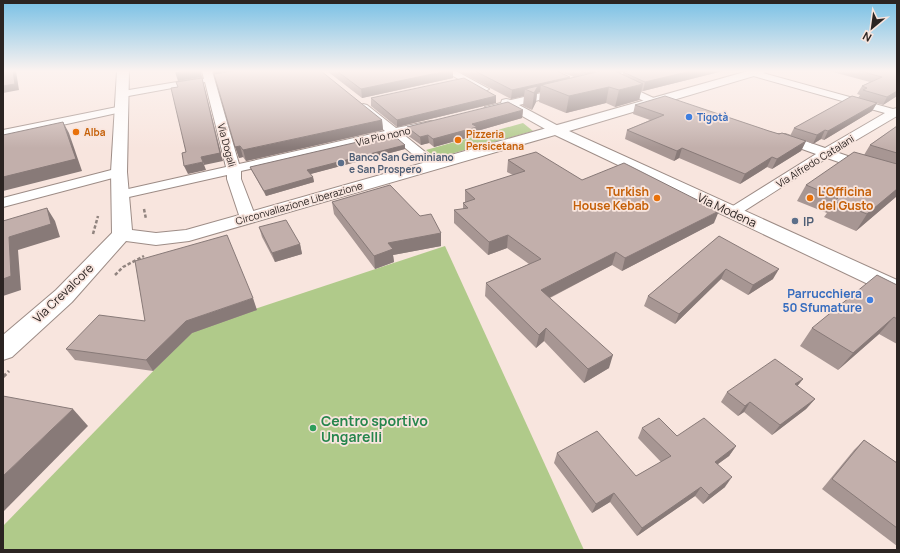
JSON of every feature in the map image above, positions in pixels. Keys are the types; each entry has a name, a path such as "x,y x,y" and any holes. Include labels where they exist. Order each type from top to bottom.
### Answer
{"main road":[{"path":"123,97 119,172 120,195 129,236"},
{"name":"Circonvallazione Liberazione","path":"129,236 165,240 189,234 433,164 558,131 671,97"},
{"name":"Via Modena","path":"558,131 897,289"},
{"name":"Via Crevalcore","path":"3,350 129,236"}],"street":[{"name":"Via Dogali","path":"216,97 234,170 234,179 248,218"},
{"path":"497,97 558,131"},
{"path":"480,112 539,97"},
{"path":"652,97 690,106"},
{"path":"843,97 896,112"},
{"path":"362,102 395,133 433,164"},
{"path":"3,134 122,109"},
{"name":"Via Alfredo Catalani","path":"733,212 826,153 896,112"},
{"name":"Via Pio nono","path":"120,195 442,121"},
{"path":"769,133 897,178"},
{"path":"3,203 119,172"}],"path":[{"path":"143,257 150,255"}],"green space":[{"path":"523,123 533,131 436,158 426,150"},
{"name":"Centro sportivo Ungarelli","path":"445,246 584,550 3,550 3,526 194,329"}],"building":[{"path":"173,97 207,97 220,153 201,157 203,162 184,166 182,153 186,152"},
{"path":"221,97 353,97 382,120 243,150 240,146 235,147"},
{"path":"377,97 493,97 397,120 371,98"},
{"path":"662,97 667,97 769,131 779,134 782,133 806,141 777,159 772,157 745,174 682,148 677,151 627,130 664,115 635,105"},
{"path":"851,97 877,103 828,131 825,130 817,135 794,128"},
{"path":"508,102 523,110 472,124 477,127 433,139 428,135 420,137 407,127"},
{"path":"63,122 76,159 3,177 3,135"},
{"path":"897,126 897,153 870,145"},
{"path":"392,134 405,145 307,170 313,177 264,191 250,167"},
{"path":"536,152 582,180 624,163 719,211 625,258 616,252 541,290 613,355 588,369 546,328 539,335 486,283 541,259 508,235 489,242 454,210 468,208 463,203 475,199 465,190 525,171 508,160"},
{"path":"854,152 897,164 897,189 867,214 834,201 838,198 806,185"},
{"path":"390,185 420,216 431,214 441,233 388,243 393,249 374,256 332,202"},
{"path":"47,208 51,224 9,237 11,276 3,279 3,221"},
{"path":"286,220 300,244 272,253 259,227"},
{"path":"227,235 253,298 186,321 146,360 66,349 99,315 145,321 135,261"},
{"path":"719,236 779,269 753,285 726,269 679,314 648,296"},
{"path":"877,275 897,285 897,319 894,317 853,353 812,328"},
{"path":"775,359 803,379 795,384 815,399 780,425 750,402 745,406 727,392"},
{"path":"3,396 73,409 3,476"},
{"path":"659,418 677,436 704,418 736,446 715,462 732,477 709,495 701,487 642,528 614,493 596,504 557,453 597,431 636,476 671,456 642,428"},
{"path":"864,440 897,463 897,528 832,479"}],"place":[{"name":"Tigotà","path":"689,117"},
{"name":"Alba","path":"76,132"},
{"name":"Pizzeria Persicetana","path":"458,140"},
{"name":"Banco San Geminiano e San Prospero","path":"341,163"},
{"name":"Turkish House Kebab","path":"657,198"},
{"name":"L'Officina del Gusto","path":"810,198"},
{"name":"IP","path":"795,221"},
{"name":"Parrucchiera 50 Sfumature","path":"870,300"},
{"name":"Centro sportivo Ungarelli","path":"313,428"}]}
